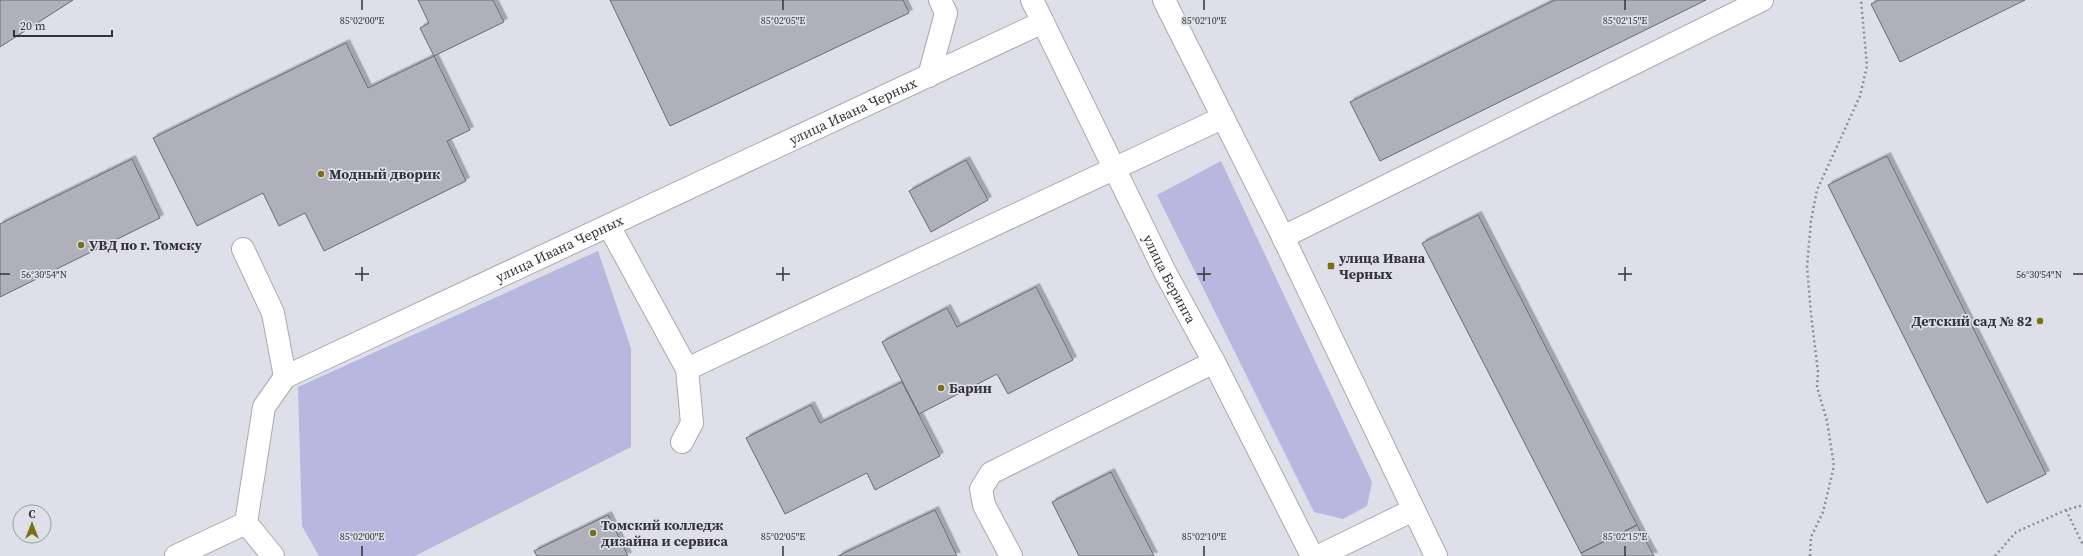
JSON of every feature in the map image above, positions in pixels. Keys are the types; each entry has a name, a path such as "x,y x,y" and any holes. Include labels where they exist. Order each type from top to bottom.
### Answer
{"street":[{"path":"929,76 946,13 940,0"},
{"name":"улица Беринга","path":"1032,0 1165,272 1214,362 1312,556"},
{"path":"1164,0 1222,118 1283,236 1436,556"},
{"path":"1283,236 1762,0"},
{"name":"улица Ивана Черных","path":"285,377 1043,22"},
{"path":"687,369 1222,118"},
{"path":"609,226 687,369 692,423 682,442"},
{"path":"243,249 273,313 285,377 264,407 246,523 273,556"},
{"path":"1011,556 984,505 981,489 991,473 1214,362"},
{"path":"1320,556 1413,510"},
{"path":"176,556 246,523"}],"path":[{"path":"1810,556 1811,537 1823,512 1834,466 1827,421 1817,387 1818,372 1807,266 1811,221 1817,190 1860,96 1867,66 1861,0"},
{"path":"1995,556 2016,532 2066,510 2083,505"},
{"path":"2066,510 2083,545"}],"shaded area":[{"path":"1221,161 1372,482 1367,506 1343,519 1314,512 1157,195"},
{"path":"598,251 631,348 631,447 415,556 319,556 302,526 298,387"}],"building":[{"path":"0,0 73,0 0,47"},
{"path":"418,0 493,0 504,22 434,56 420,28 429,23"},
{"path":"610,0 903,0 909,13 670,126"},
{"path":"1555,0 1706,0 1380,161 1350,102"},
{"path":"1879,0 2025,0 1900,62 1871,4"},
{"path":"346,43 368,88 434,56 470,130 447,141 466,181 324,251 305,213 279,226 263,193 197,226 153,138"},
{"path":"1887,156 2046,474 1987,503 1828,185"},
{"path":"132,159 160,218 0,297 0,224"},
{"path":"966,160 988,200 931,232 909,191"},
{"path":"1478,215 1637,525 1581,553 1422,243"},
{"path":"1036,287 1073,360 1008,394 997,374 919,414 882,342 947,308 957,327"},
{"path":"902,382 940,456 875,490 867,473 785,514 746,438 811,405 820,423"},
{"path":"1111,472 1154,556 1079,556 1052,502"},
{"path":"935,510 957,556 838,556"},
{"name":"Томский колледж дизайна и сервиса","path":"608,515 628,556 537,556 534,551"},
{"path":"1637,525 1654,556 1583,556 1581,553"}],"place":[{"name":"Модный дворик","path":"321,174"},
{"name":"УВД по г. Томску","path":"81,245"},
{"name":"улица Ивана Черных","path":"1331,266"},
{"name":"Детский сад № 82","path":"2040,321"},
{"name":"Барин","path":"941,388"},
{"name":"Томский колледж дизайна и сервиса","path":"593,533"}]}
